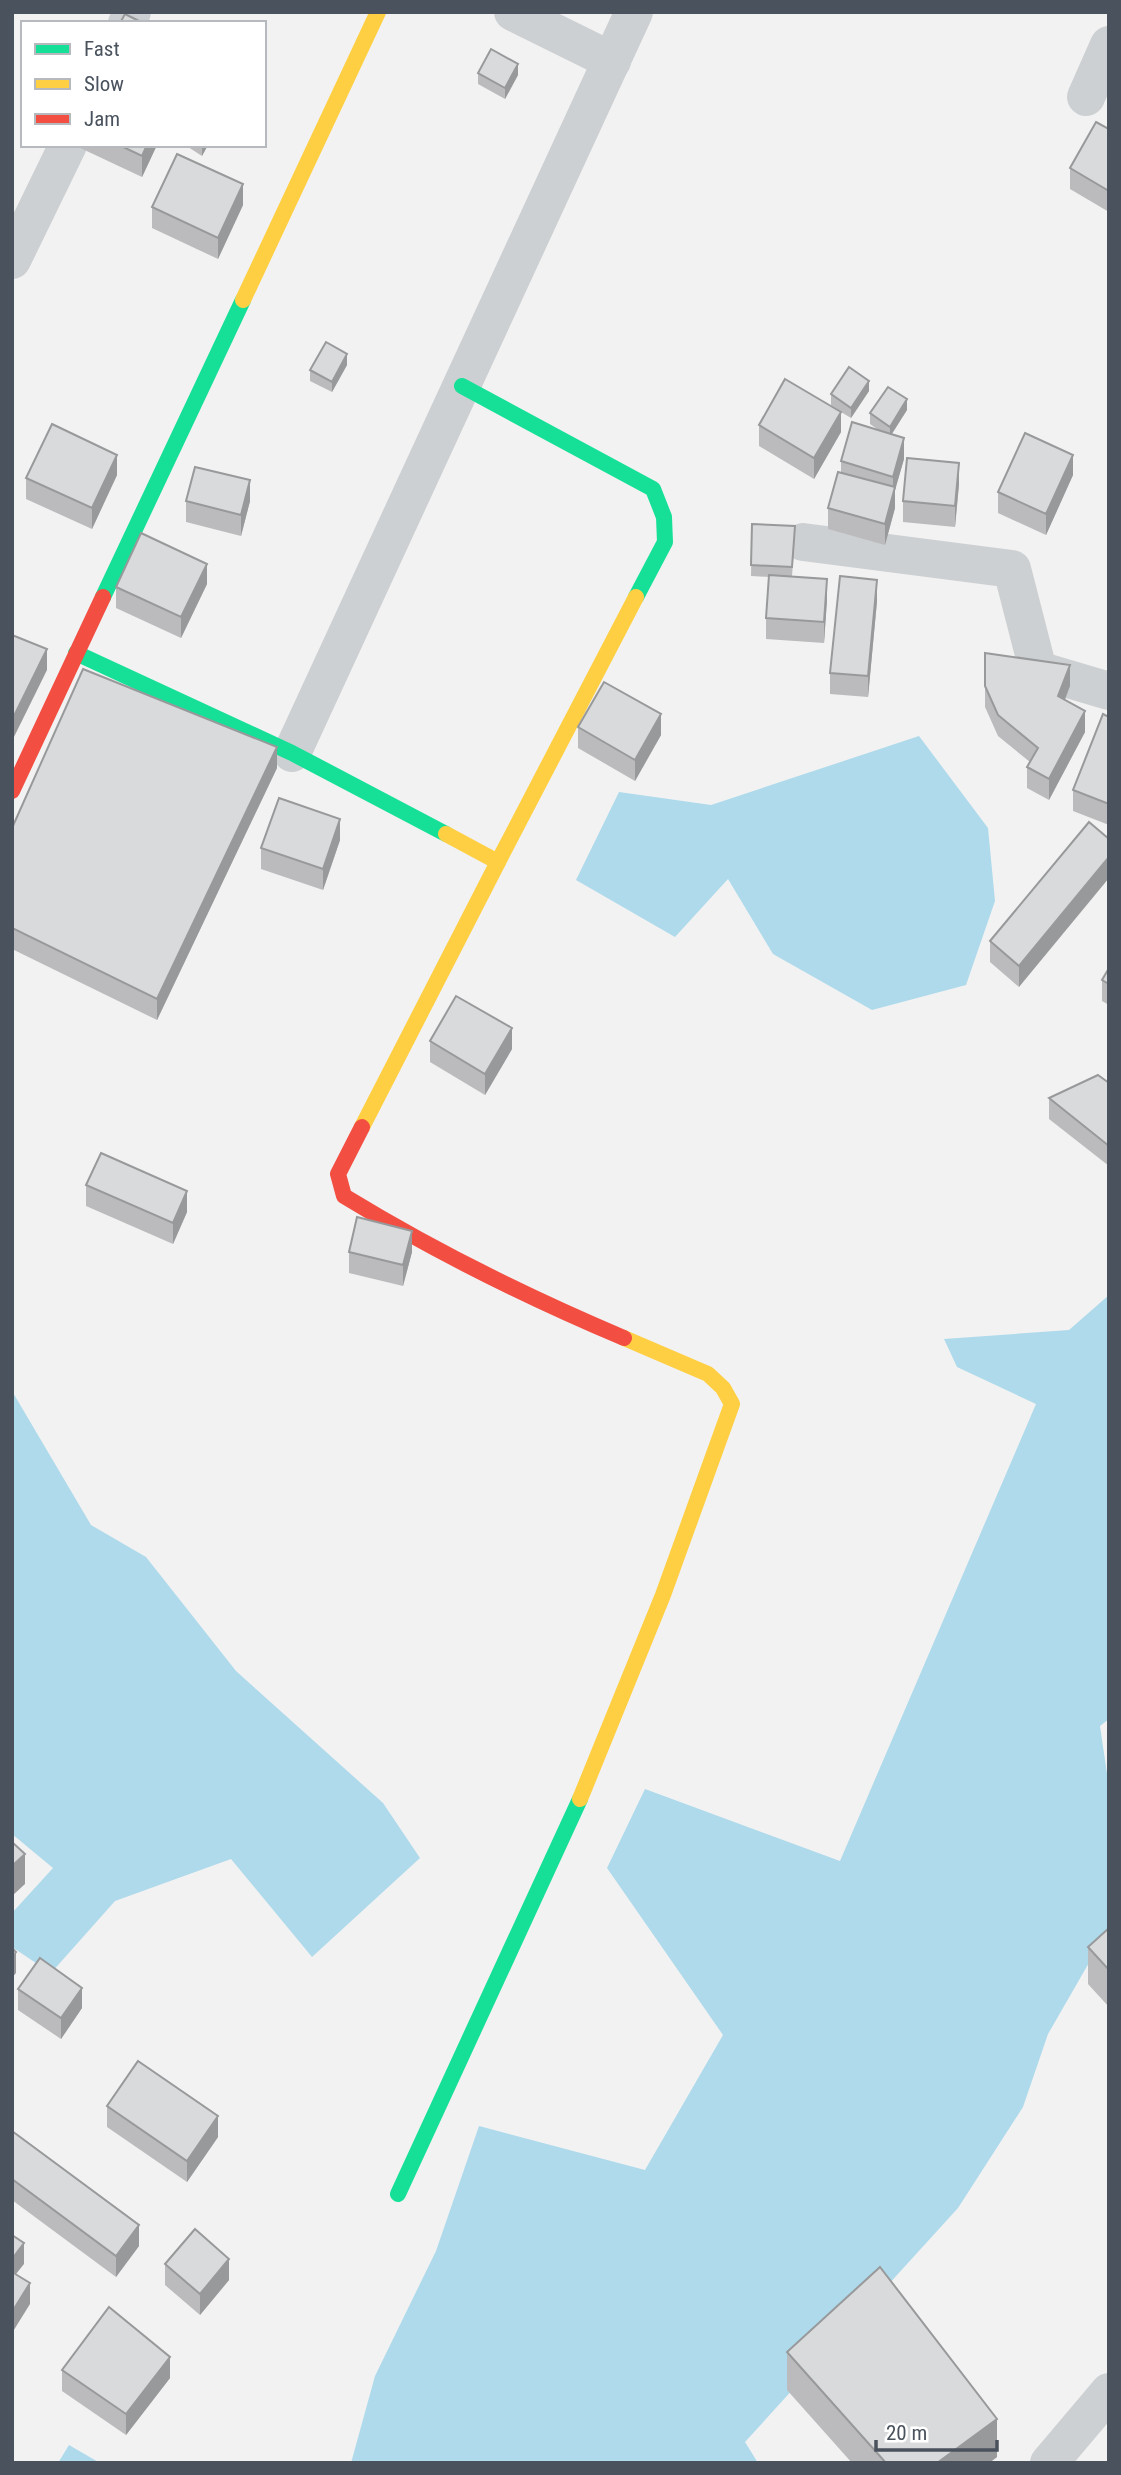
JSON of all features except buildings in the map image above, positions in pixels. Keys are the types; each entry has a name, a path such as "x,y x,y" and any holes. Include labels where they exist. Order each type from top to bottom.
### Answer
{"street":[{"path":"12,791 378,12"},
{"path":"513,12 612,61"},
{"path":"292,753 634,12"},
{"path":"1086,97 1109,46"},
{"path":"12,260 67,147"},
{"path":"398,2194 594,1768 663,1595 732,1404 723,1388 708,1374 534,1299 387,1223 344,1196 338,1174 665,542 664,517 653,489 462,386"},
{"path":"803,542 1012,569 1038,670 1109,691"},
{"path":"76,653 292,753 498,862"},
{"path":"1049,2463 1109,2392"}],"water":[{"path":"919,736 988,828 995,901 966,985 872,1010 773,954 728,879 675,937 576,880 619,792 711,805"},
{"path":"1109,1295 1109,1719 1100,1726 1109,1787 1109,1928 1048,2034 1023,2107 958,2208 745,2442 758,2463 351,2463 375,2376 436,2251 479,2126 645,2170 723,2035 607,1868 645,1789 840,1861 1036,1404 957,1367 944,1339 1069,1330"},
{"path":"12,1391 91,1525 146,1557 236,1671 383,1803 420,1858 312,1957 231,1859 115,1901 51,1973 12,1947 12,1913 53,1868 12,1834"},
{"path":"69,2445 100,2463 58,2463"}],"traffic: fast":[{"path":"103,597 243,300"},
{"path":"462,386 653,489 664,517 665,542 636,597"},
{"path":"76,653 292,753 446,834"},
{"path":"398,2194 580,1799"}],"traffic: slow":[{"path":"243,300 378,12"},
{"path":"446,834 498,862 636,597"},
{"path":"362,1127 498,862"},
{"path":"580,1799 663,1595 732,1404 723,1388 708,1374 624,1338"}],"traffic: jam":[{"path":"12,791 103,597"},
{"path":"362,1127 338,1174 344,1196 481,1272 624,1338"}]}
